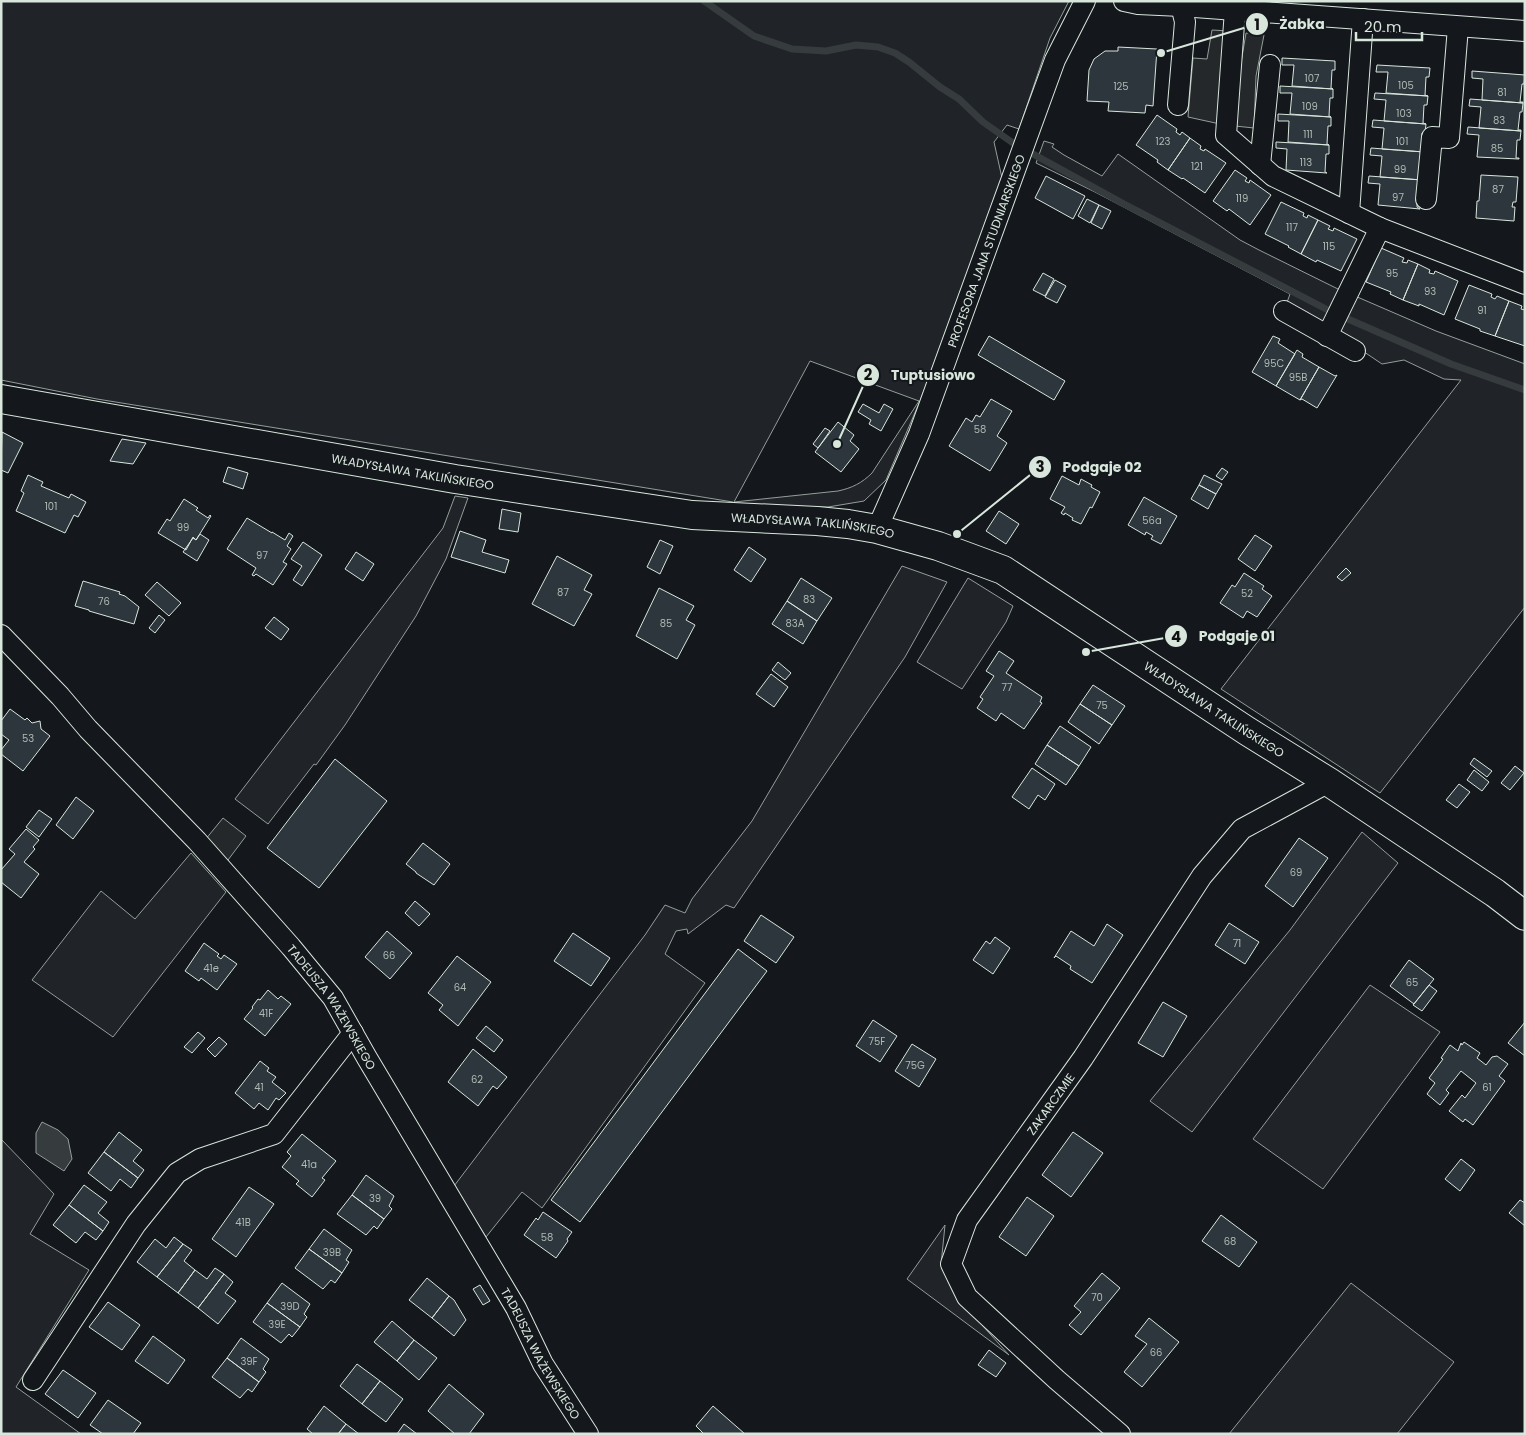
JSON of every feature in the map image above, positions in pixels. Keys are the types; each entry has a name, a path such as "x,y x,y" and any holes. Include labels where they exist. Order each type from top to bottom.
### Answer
{"street":[{"name":"PROFESORA JANA STUDNIARSKIEGO","path":"877,529 919,434 1055,60 1085,1"},
{"path":"1124,1 1138,4 1181,4 1235,10 1525,31"},
{"path":"1178,104 1185,22 1181,4"},
{"path":"1235,10 1226,135 1273,176 1380,228 1525,284"},
{"path":"1349,213 1363,19"},
{"path":"1426,199 1432,137 1448,138 1458,27"},
{"path":"1260,165 1270,65"},
{"path":"1327,336 1380,228"},
{"path":"1284,311 1355,351"},
{"name":"WŁADYSŁAWA TAKLIŃSKIEGO","path":"1,399 455,479 692,515 848,524 877,529 938,546 1003,570 1247,731 1329,782 1482,884 1525,916"},
{"name":"TADEUSZA WAŻEWSKIEGO","path":"1,635 60,696 88,729 197,841 333,998 516,1308 543,1364 588,1434"},
{"name":"ZAKARCZMIE","path":"1120,1434 1057,1380 967,1297 951,1264 967,1220 1083,1058 1202,876 1242,829 1329,782"},
{"path":"33,1380 136,1224 177,1174 200,1160 274,1134 354,1033"}],"shaded area":[{"path":"1,1 1069,1 1050,38 1019,129 1007,125 994,142 1002,178 920,401 886,480 864,501 828,507 730,507 733,502 97,399 1,380","holes":["810,361 919,401 872,473 856,485 838,491 734,502"]},
{"path":"1212,30 1229,31 1220,124 1188,117 1193,58 1207,59"},
{"path":"1246,33 1264,35 1256,76 1254,128 1235,126 1239,75"},
{"path":"1044,141 1054,144 1052,147 1064,155 1102,176 1118,154 1240,240 1340,290 1323,326 1285,308 1290,294 1036,163"},
{"path":"1355,296 1436,331 1525,364 1525,607 1380,793 1221,689 1461,380 1444,379 1404,360 1382,364 1336,333"},
{"path":"455,496 468,498 446,559 416,616 345,725 316,765 314,764 268,824 235,799 443,528"},
{"path":"902,566 947,582 905,657 734,908 726,905 688,934 687,929 676,931 665,954 705,983 542,1208 522,1192 486,1237 454,1186 645,935 665,905 685,913 692,899 752,821"},
{"path":"968,578 1013,606 1006,622 962,689 917,662"},
{"path":"223,818 246,836 225,864 205,840"},
{"path":"1362,832 1398,863 1192,1132 1150,1101 1290,930"},
{"path":"191,853 226,892 113,1037 32,980 101,891 135,919"},
{"path":"1370,985 1440,1032 1323,1189 1253,1139"},
{"path":"42,1122 58,1130 68,1139 72,1159 64,1171 36,1153 36,1133"},
{"path":"1,1139 54,1194 30,1234 89,1270 16,1387 81,1434 1,1434"},
{"path":"945,1225 941,1265 964,1305 1009,1355 907,1279"},
{"path":"1351,1283 1454,1362 1397,1434 1229,1434"}],"building":[{"path":"1118,47 1157,49 1153,106 1146,105 1145,113 1108,111 1109,102 1087,101 1089,70 1094,59 1105,51 1118,51"},
{"path":"1282,58 1335,61 1335,70 1332,70 1331,88 1333,89 1292,86 1294,65 1282,65"},
{"path":"1377,65 1430,68 1429,77 1426,77 1425,95 1428,96 1386,93 1388,72 1376,72"},
{"path":"1472,71 1525,75 1520,102 1523,103 1482,100 1483,79 1472,78"},
{"path":"1280,86 1333,89 1333,98 1330,98 1329,116 1331,117 1290,114 1292,93 1280,93"},
{"path":"1375,93 1428,96 1427,105 1424,105 1423,123 1426,124 1384,121 1386,100 1374,99"},
{"path":"1470,99 1523,103 1518,130 1521,131 1479,128 1481,107 1469,106"},
{"path":"1278,114 1331,117 1331,126 1328,126 1327,144 1329,145 1288,142 1289,121 1278,121"},
{"path":"1157,115 1177,129 1176,132 1180,135 1182,132 1190,138 1168,170 1157,162 1158,160 1136,145"},
{"path":"1373,120 1426,124 1425,133 1422,133 1421,151 1424,152 1382,149 1384,128 1372,127"},
{"path":"1468,127 1521,131 1520,140 1517,140 1516,158 1519,159 1477,157 1479,135 1467,134"},
{"path":"1190,138 1201,146 1200,149 1204,151 1205,149 1226,163 1205,193 1168,170"},
{"path":"1276,142 1329,145 1329,154 1326,154 1325,172 1327,173 1286,170 1287,149 1276,148"},
{"path":"1371,148 1424,152 1422,180 1380,177 1382,156 1370,155"},
{"path":"1235,170 1247,178 1245,181 1249,183 1250,180 1271,195 1250,225 1229,209 1227,211 1213,201"},
{"path":"1481,175 1518,177 1516,202 1513,202 1512,207 1515,207 1514,221 1476,218"},
{"path":"1046,176 1085,196 1073,219 1035,198"},
{"path":"1369,176 1422,180 1418,189 1417,207 1420,209 1378,205 1380,184 1368,183"},
{"path":"1087,199 1099,205 1090,223 1078,216"},
{"path":"1281,202 1304,213 1303,216 1307,218 1308,215 1318,220 1301,254 1265,234"},
{"path":"1099,205 1111,211 1102,229 1091,223"},
{"path":"1318,220 1330,226 1328,229 1333,231 1334,228 1357,239 1341,271 1301,254"},
{"path":"1381,248 1404,258 1402,262 1407,263 1408,260 1418,264 1403,300 1390,294 1391,292 1366,282"},
{"path":"1418,264 1430,270 1429,273 1434,274 1435,271 1458,281 1444,315 1419,304 1419,306 1403,300"},
{"path":"1043,273 1054,279 1045,296 1033,290"},
{"path":"1055,280 1066,286 1057,303 1045,297"},
{"path":"1469,285 1492,294 1491,297 1495,299 1497,296 1509,301 1495,336 1455,319"},
{"path":"1509,301 1522,306 1521,309 1525,310 1525,346 1495,336"},
{"path":"989,336 1065,381 1054,400 978,355"},
{"path":"1273,336 1280,339 1278,343 1295,354 1276,386 1252,372"},
{"path":"1297,350 1303,354 1302,357 1319,367 1300,400 1276,386"},
{"path":"1319,367 1335,376 1337,375 1317,408 1302,399 1300,400"},
{"path":"991,399 1012,411 997,436 1007,443 990,471 949,446 966,418 972,422 976,415 980,417"},
{"path":"863,404 879,413 884,404 893,409 881,431 869,424 871,420 858,412"},
{"path":"838,422 854,435 850,441 859,449 841,472 815,452"},
{"path":"825,428 830,431 818,448 813,444"},
{"path":"2,432 23,443 8,473 1,470"},
{"path":"122,439 146,443 133,464 110,461"},
{"path":"228,467 248,473 243,489 223,482"},
{"path":"1222,468 1228,472 1222,480 1216,476"},
{"path":"28,475 43,482 41,486 69,498 71,494 86,502 78,517 74,515 65,533 16,511 24,493 21,491"},
{"path":"1204,475 1222,484 1216,494 1199,485"},
{"path":"1062,476 1079,485 1081,479 1100,492 1081,524 1072,520 1073,518 1065,513 1064,515 1061,513 1065,507 1050,499"},
{"path":"1199,485 1216,494 1208,509 1191,499"},
{"path":"1144,497 1177,516 1161,544 1151,539 1153,536 1146,532 1145,535 1128,525"},
{"path":"184,499 198,508 196,510 208,518 211,516 196,540 193,537 186,550 158,533 167,519 170,521"},
{"path":"502,509 521,513 518,532 499,529"},
{"path":"999,511 1019,524 1006,544 986,531"},
{"path":"247,518 285,540 289,533 293,536 287,546 291,549 283,562 287,564 273,585 256,574 252,575 256,568 227,549"},
{"path":"460,531 486,540 482,552 509,560 505,573 451,557"},
{"path":"200,534 209,540 197,561 183,552 193,538 196,540"},
{"path":"1255,535 1272,546 1255,571 1238,559"},
{"path":"660,540 673,546 660,574 647,567"},
{"path":"303,542 322,555 302,586 293,580 302,566 291,559"},
{"path":"749,547 766,559 751,582 734,570"},
{"path":"356,552 374,564 363,581 345,569"},
{"path":"557,556 592,575 584,590 592,594 574,626 532,604"},
{"path":"1346,568 1351,573 1342,581 1337,577"},
{"path":"1244,573 1264,586 1262,589 1272,596 1257,617 1247,611 1243,618 1220,603 1232,585 1235,587"},
{"path":"801,578 832,598 817,621 787,601"},
{"path":"83,581 120,592 119,594 125,596 139,607 134,624 75,606"},
{"path":"157,582 181,603 169,616 145,595"},
{"path":"659,588 694,606 686,620 695,625 677,659 636,636"},
{"path":"787,601 817,621 803,644 772,624"},
{"path":"159,615 165,620 155,633 149,628"},
{"path":"274,617 289,629 281,640 265,628"},
{"path":"999,651 1014,661 1006,673 1042,697 1040,702 1042,703 1024,729 1001,713 996,721 977,708 983,699 980,697 994,676 986,671"},
{"path":"778,662 791,673 785,680 772,670"},
{"path":"771,674 788,687 774,707 756,694"},
{"path":"1093,685 1125,706 1112,725 1080,704"},
{"path":"1080,704 1112,725 1099,744 1068,722"},
{"path":"10,709 25,720 27,718 32,723 40,721 41,729 50,736 23,771 1,754 1,750 9,740 1,734 1,721"},
{"path":"1060,726 1091,747 1079,766 1047,745"},
{"path":"1047,745 1079,766 1066,785 1035,764"},
{"path":"1474,758 1492,771 1487,777 1470,764"},
{"path":"335,759 387,801 319,888 267,848"},
{"path":"1515,766 1524,773 1510,790 1501,783"},
{"path":"1032,768 1055,784 1045,800 1038,795 1029,809 1012,797"},
{"path":"1474,770 1489,782 1482,791 1467,780"},
{"path":"1459,784 1470,792 1457,808 1446,800"},
{"path":"76,797 94,811 73,839 56,825"},
{"path":"39,810 52,819 39,837 26,827"},
{"path":"26,829 39,840 33,847 35,849 24,862 39,874 21,898 1,882 1,870 15,854 9,849"},
{"path":"1299,838 1328,858 1293,907 1265,886"},
{"path":"423,843 450,864 434,885 406,864"},
{"path":"415,901 430,914 419,926 405,913"},
{"path":"761,915 794,937 776,963 744,941"},
{"path":"1229,923 1259,942 1245,964 1215,945"},
{"path":"1107,924 1123,935 1092,983 1070,969 1071,966 1056,956 1054,958 1071,931 1094,946"},
{"path":"387,931 412,953 390,979 365,957"},
{"path":"573,933 610,958 591,986 554,961"},
{"path":"995,937 1010,948 993,974 973,960 986,941 990,944"},
{"path":"204,943 219,954 217,956 221,959 224,955 237,964 217,990 201,978 199,981 185,971"},
{"path":"738,949 767,971 580,1222 551,1200"},
{"path":"457,956 491,982 458,1026 439,1010 443,1005 428,993"},
{"path":"1409,960 1434,979 1414,1004 1390,986"},
{"path":"1429,985 1437,991 1422,1011 1413,1005"},
{"path":"268,990 278,999 281,996 291,1004 265,1036 244,1019 258,999 260,1000"},
{"path":"1163,1002 1187,1016 1163,1057 1138,1043"},
{"path":"873,1020 897,1036 880,1062 856,1046"},
{"path":"1525,1022 1525,1056 1508,1043"},
{"path":"486,1026 503,1040 494,1052 476,1038"},
{"path":"198,1032 205,1038 192,1053 184,1047"},
{"path":"219,1037 227,1044 215,1057 207,1049"},
{"path":"1464,1042 1480,1053 1477,1058 1486,1065 1492,1057 1497,1056 1508,1064 1499,1076 1505,1081 1473,1125 1465,1119 1463,1122 1449,1111 1462,1095 1465,1098 1476,1083 1461,1071 1446,1090 1449,1093 1440,1105 1427,1094 1435,1083 1429,1078 1443,1059 1441,1058 1450,1045 1458,1051 1461,1043 1462,1045"},
{"path":"912,1044 936,1059 919,1087 895,1071"},
{"path":"473,1049 507,1077 497,1089 493,1086 478,1106 448,1082"},
{"path":"260,1061 269,1068 267,1071 276,1077 272,1082 286,1093 279,1100 276,1098 268,1110 259,1103 254,1109 235,1093"},
{"path":"119,1132 142,1150 133,1161 144,1170 138,1178 104,1152"},
{"path":"1073,1132 1103,1153 1071,1197 1042,1175"},
{"path":"302,1134 336,1161 322,1178 325,1180 312,1197 296,1184 299,1181 282,1167 291,1156 287,1152"},
{"path":"104,1152 138,1178 131,1188 120,1179 111,1191 88,1173"},
{"path":"1461,1159 1475,1170 1460,1191 1445,1179"},
{"path":"366,1175 394,1196 389,1206 392,1209 384,1219 352,1195"},
{"path":"84,1185 107,1202 98,1213 109,1222 103,1231 69,1205"},
{"path":"249,1187 274,1204 236,1257 212,1239"},
{"path":"352,1195 384,1219 377,1229 374,1226 366,1235 337,1214"},
{"path":"1027,1197 1054,1216 1026,1256 999,1237"},
{"path":"1520,1200 1525,1203 1525,1226 1509,1213"},
{"path":"69,1205 103,1231 96,1240 85,1232 76,1243 53,1225"},
{"path":"543,1212 572,1232 556,1258 524,1235 536,1218 538,1220"},
{"path":"1221,1215 1257,1242 1239,1267 1202,1241"},
{"path":"324,1229 352,1250 346,1260 349,1262 342,1273 309,1249"},
{"path":"174,1237 183,1244 157,1277 137,1262 155,1239 166,1248"},
{"path":"183,1244 192,1250 184,1261 195,1270 178,1293 157,1277"},
{"path":"309,1249 342,1273 335,1283 331,1280 323,1289 295,1268"},
{"path":"215,1268 224,1274 198,1308 178,1293 195,1270 207,1279"},
{"path":"1102,1273 1120,1288 1081,1335 1069,1325 1081,1312 1074,1306"},
{"path":"224,1274 233,1282 225,1293 236,1301 218,1324 198,1308"},
{"path":"427,1278 449,1296 432,1318 409,1300"},
{"path":"282,1283 310,1304 304,1314 307,1317 300,1327 267,1303"},
{"path":"480,1285 490,1301 483,1305 473,1289"},
{"path":"449,1296 454,1300 466,1320 454,1336 432,1318"},
{"path":"108,1302 140,1325 122,1350 89,1327"},
{"path":"267,1303 300,1327 292,1337 289,1334 281,1343 253,1322"},
{"path":"1149,1318 1179,1342 1142,1387 1124,1372 1147,1344 1135,1336"},
{"path":"392,1321 414,1340 397,1361 374,1342"},
{"path":"153,1336 185,1360 168,1384 135,1361"},
{"path":"241,1338 269,1359 263,1369 266,1372 259,1382 227,1358"},
{"path":"414,1340 437,1358 419,1380 397,1361"},
{"path":"989,1350 1006,1363 996,1377 978,1365"},
{"path":"227,1358 259,1382 252,1392 248,1389 240,1398 212,1377"},
{"path":"357,1364 380,1381 362,1404 340,1386"},
{"path":"63,1370 96,1393 78,1418 45,1394"},
{"path":"380,1381 403,1399 386,1422 362,1404"},
{"path":"449,1384 484,1414 469,1434 455,1434 428,1411"},
{"path":"108,1400 141,1423 133,1434 103,1434 90,1425"},
{"path":"324,1406 346,1424 338,1434 313,1434 307,1429"},
{"path":"713,1406 745,1434 704,1434 696,1426"},
{"path":"346,1424 359,1434 338,1434"},
{"path":"404,1424 417,1434 397,1434"}],"waterway":[{"path":"704,1 754,36 792,49 826,51 856,45 878,47 895,53 959,99 983,122 1013,143"},
{"path":"1033,154 1124,204 1326,309"},
{"path":"1348,319 1451,364 1525,390"}],"place":[{"name":"Żabka","path":"1161,53"},
{"name":"Tuptusiowo","path":"837,444"},
{"name":"Podgaje 02","path":"957,534"},
{"name":"Podgaje 01","path":"1086,652"}]}
